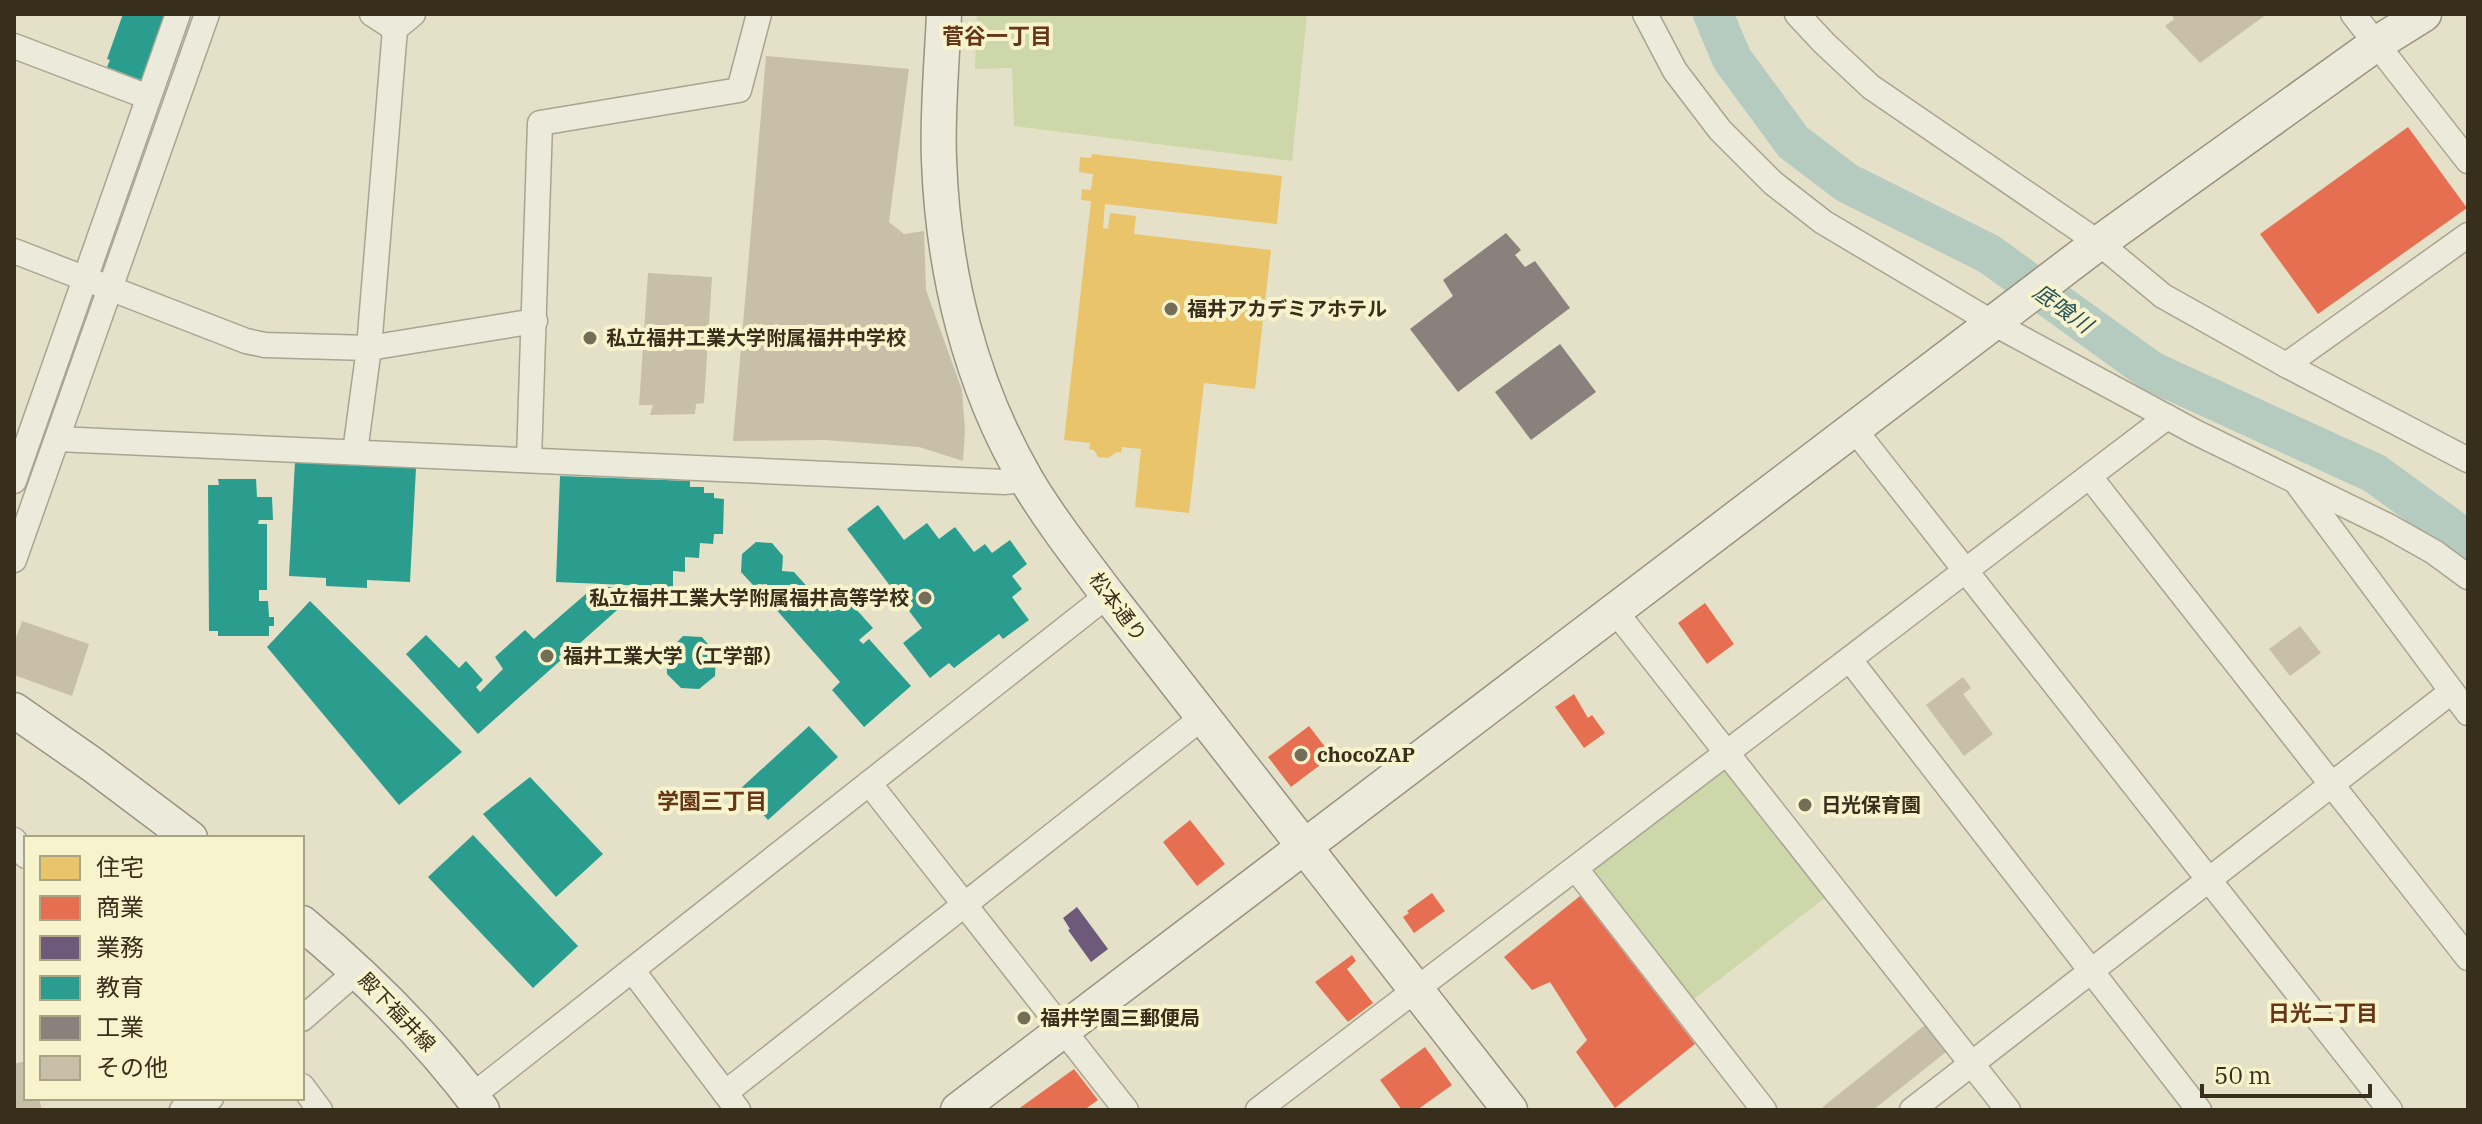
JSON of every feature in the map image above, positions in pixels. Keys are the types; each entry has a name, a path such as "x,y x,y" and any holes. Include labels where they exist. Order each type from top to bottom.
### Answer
{"street":[{"path":"16,468 178,14"},
{"path":"14,560 207,14"},
{"path":"355,452 404,22 372,14"},
{"path":"529,460 540,123 739,90 759,14"},
{"name":"松本通り","path":"944,14 939,158 943,223 951,278 985,395 1027,480 1108,595 1510,1110"},
{"path":"1645,14 1675,71 1720,130 1773,183 1823,222 2001,317 2167,417 2388,526 2434,552 2468,577"},
{"path":"1797,14 1871,87 2163,296 2286,365 2468,460"},
{"path":"2353,14 2468,161"},
{"path":"958,1110 2094,246 2376,44 2424,14"},
{"path":"14,46 148,97"},
{"path":"2286,365 2468,235"},
{"path":"14,251 246,341 265,345 369,348 535,321"},
{"path":"1258,1110 1290,1101 1416,991 2167,417"},
{"path":"1854,429 2390,1110"},
{"path":"57,439 1004,482 1027,480"},
{"path":"2090,477 2468,958"},
{"path":"1912,1110 2332,784 2461,698 2295,481"},
{"path":"477,1103 632,970 1108,595"},
{"path":"1615,611 2008,1110"},
{"path":"1850,660 2199,1110"},
{"path":"14,710 187,836"},
{"path":"632,970 731,1101 966,906 1203,717"},
{"path":"869,783 1126,1110"},
{"path":"1576,869 1764,1110"},
{"name":"殿下福井線","path":"304,925 357,971 436,1053 477,1103"},
{"path":"304,1017 357,971"},
{"path":"304,1089 320,1110"},
{"path":"182,1110 208,1102"}],"green space":[{"path":"977,14 1307,14 1292,161 1014,126 1012,68 975,69"},
{"path":"1727,753 1835,890 1694,999 1576,869"}],"building: 住宅":[{"path":"1092,154 1282,176 1277,224 1105,204 1103,228 1108,229 1110,213 1136,216 1134,234 1271,250 1255,389 1204,383 1189,513 1135,507 1141,449 1122,447 1121,453 1108,458 1098,457 1094,450 1089,449 1090,443 1064,440 1091,201 1081,200 1082,189 1091,190 1093,174 1079,172 1080,157 1091,158"}],"building: 商業":[{"path":"2408,127 2467,208 2318,314 2260,234"},
{"path":"1705,603 1734,644 1707,664 1678,623"},
{"path":"1574,694 1588,718 1592,715 1605,733 1584,748 1555,707"},
{"path":"1309,726 1332,756 1291,787 1268,757"},
{"path":"1190,820 1225,864 1197,886 1163,842"},
{"path":"1432,893 1445,911 1414,933 1403,917"},
{"path":"1580,896 1695,1044 1615,1108 1576,1052 1587,1040 1550,982 1532,990 1504,957"},
{"path":"1352,955 1356,961 1347,969 1373,1003 1348,1022 1315,982"},
{"path":"1425,1047 1452,1085 1417,1110 1402,1110 1380,1080"},
{"path":"1074,1069 1098,1100 1084,1110 1017,1110"}],"building: 業務":[{"path":"1077,907 1108,949 1091,962 1063,918"}],"building: 教育":[{"path":"123,14 169,14 148,74 144,73 141,80 107,67"},
{"path":"295,461 416,468 410,582 367,580 367,588 326,586 326,578 289,576"},
{"path":"560,476 690,481 690,487 704,487 704,493 714,493 714,498 724,499 723,534 714,534 713,544 700,543 699,558 685,557 685,572 673,571 673,587 556,582"},
{"path":"218,479 256,479 257,497 272,497 273,520 259,520 258,524 267,524 267,590 259,590 259,601 268,601 269,617 274,617 274,626 269,626 269,636 218,636 218,631 209,631 208,485 219,485"},
{"path":"878,505 904,540 927,523 939,539 955,527 974,552 985,544 992,553 1010,540 1027,564 1012,576 1022,589 1012,597 1029,620 1003,639 999,634 954,668 949,663 930,678 903,643 922,628 847,529"},
{"path":"756,542 772,543 783,556 782,571 794,572 830,612 846,598 873,628 859,640 863,644 869,639 911,686 864,727 832,690 840,682 766,598 767,584 753,585 741,572 742,554"},
{"path":"595,586 611,587 625,603 478,734 406,654 426,635 459,668 466,661 483,680 476,687 480,692 503,669 495,657 525,630 534,639"},
{"path":"310,601 462,752 399,805 267,647"},
{"path":"683,636 702,637 716,654 715,676 699,689 681,688 667,674 666,653"},
{"path":"809,726 838,757 768,820 740,789"},
{"path":"530,777 603,854 556,897 483,814"},
{"path":"473,835 578,946 533,988 428,877"}],"building: 工業":[{"path":"1506,233 1521,250 1515,255 1525,267 1535,261 1570,308 1458,392 1410,329 1453,296 1443,280"},
{"path":"1560,344 1596,392 1531,440 1495,392"}],"building: その他":[{"path":"2171,14 2267,14 2200,63 2165,26 2174,19"},
{"path":"766,56 909,69 889,222 904,234 924,231 926,290 962,390 965,430 963,461 919,447 825,440 733,441"},
{"path":"648,273 712,277 704,403 696,404 695,414 650,415 653,405 639,405"},
{"path":"22,621 89,644 72,696 14,675 14,643"},
{"path":"2300,626 2321,653 2290,676 2269,649"},
{"path":"1963,677 1971,688 1963,694 1993,734 1964,756 1926,705"},
{"path":"1925,1025 1946,1052 1873,1110 1819,1110"},
{"path":"24,1062 24,1100 40,1100 42,1110 14,1110 14,1064"}],"waterway":[{"name":"底喰川","path":"1713,14 1732,59 1793,142 1847,183 1989,254 2151,371 2374,473 2468,541"}],"place":[{"name":"福井アカデミアホテル","path":"1171,309"},
{"name":"私立福井工業大学附属福井中学校","path":"590,338"},
{"name":"私立福井工業大学附属福井高等学校","path":"925,598"},
{"name":"福井工業大学（工学部）","path":"547,656"},
{"name":"chocoZAP","path":"1301,755"},
{"name":"日光保育園","path":"1805,805"},
{"name":"福井学園三郵便局","path":"1024,1018"}],"district":[{"name":"菅谷一丁目","path":"997,36"},
{"name":"学園三丁目","path":"712,801"},
{"name":"日光二丁目","path":"2323,1013"}]}
